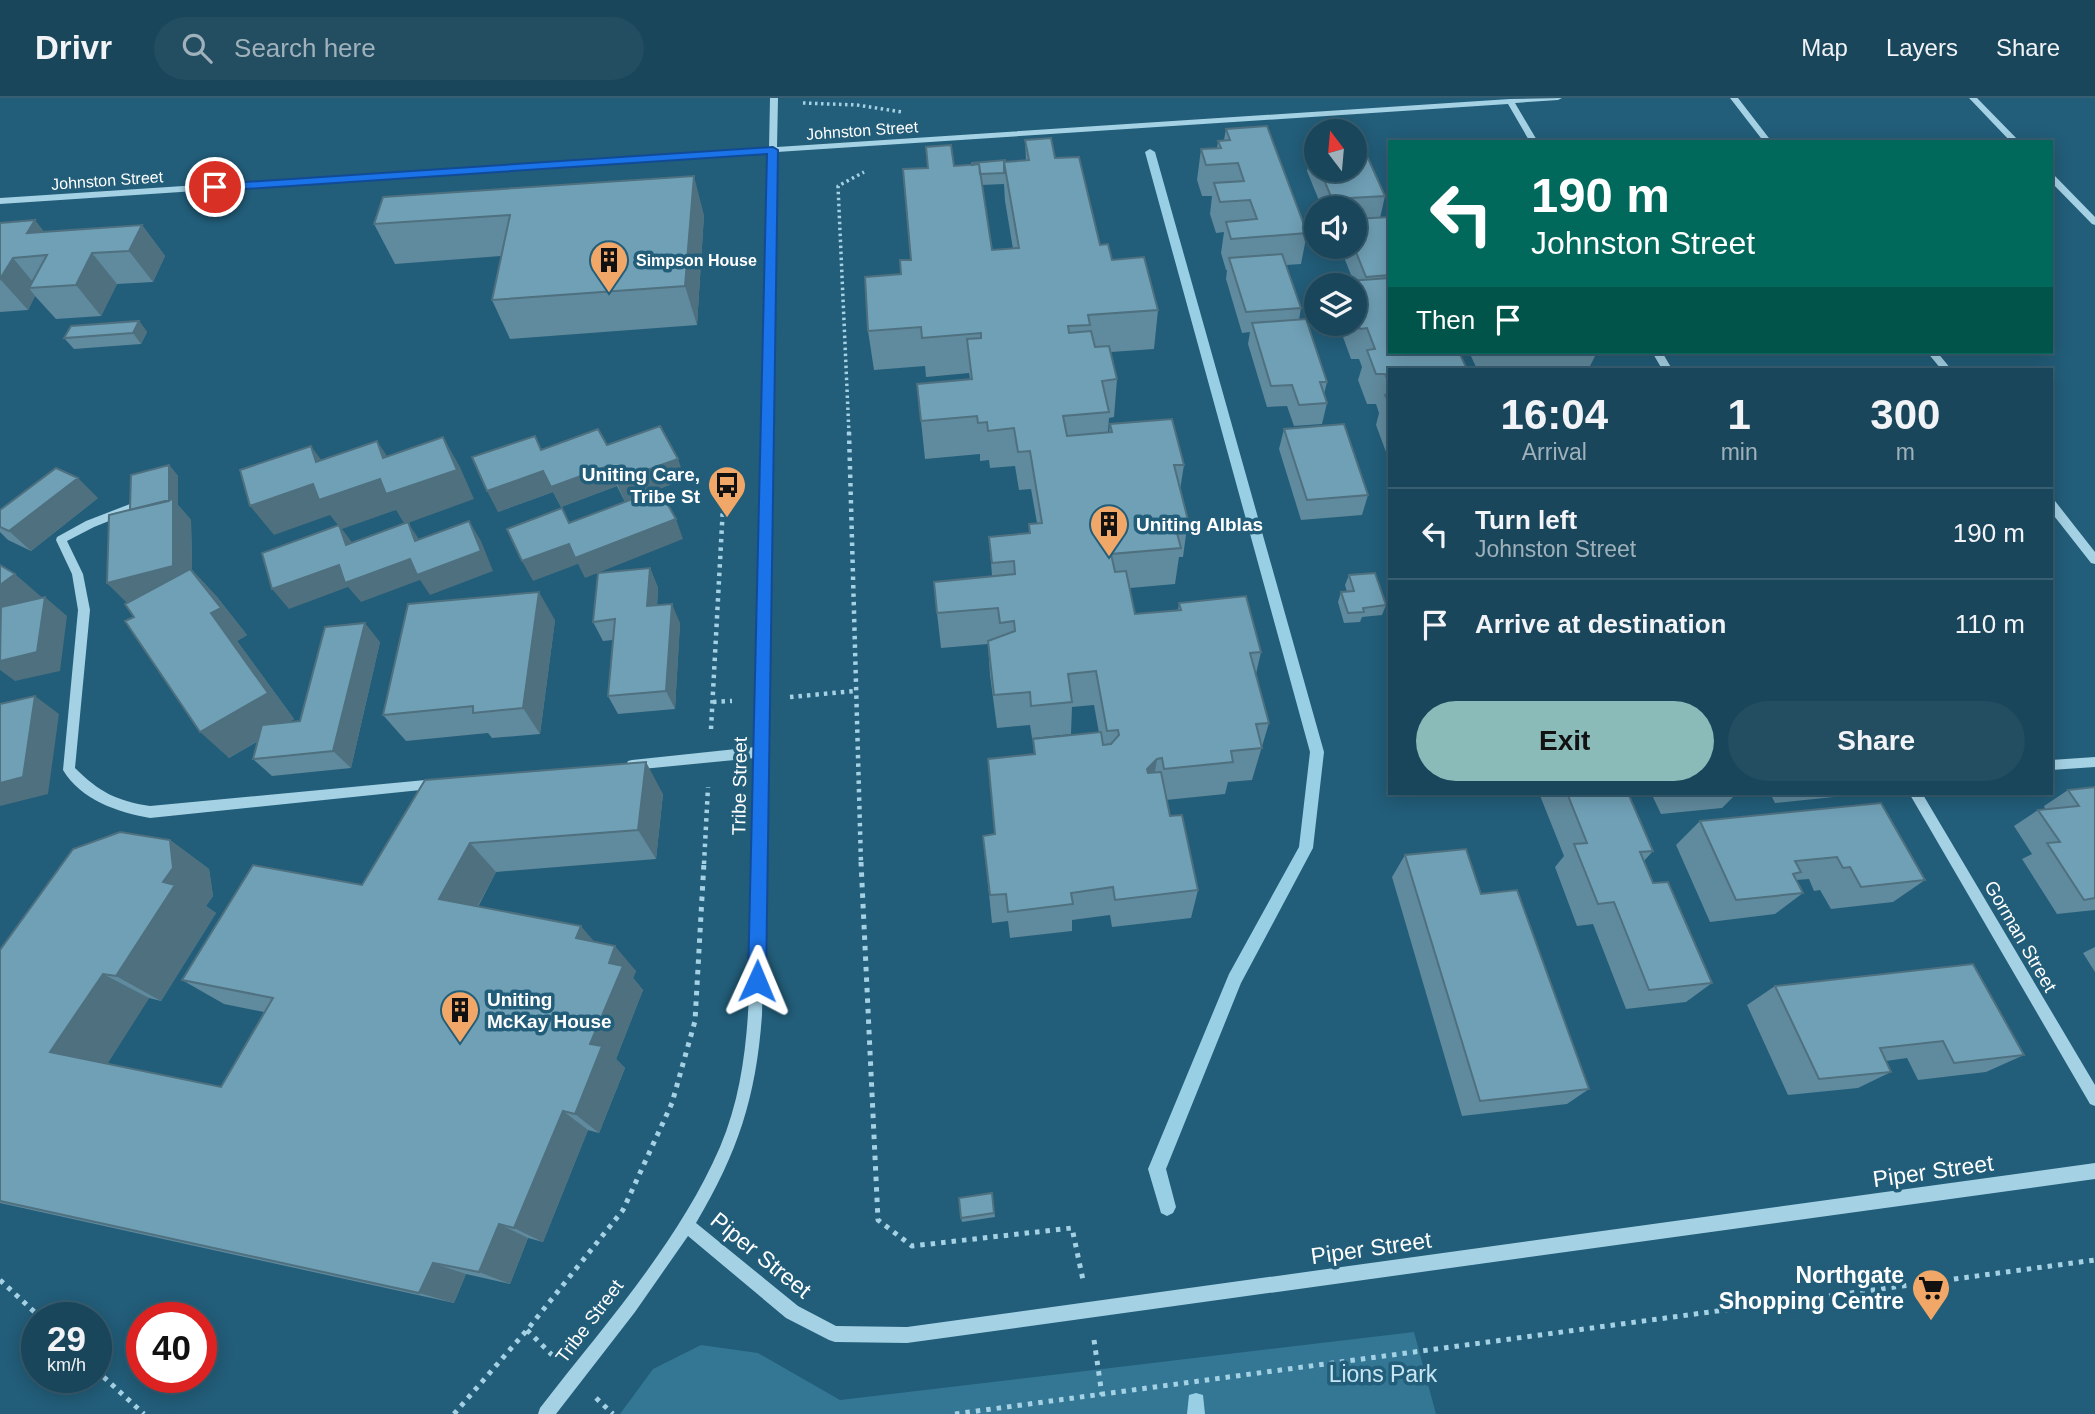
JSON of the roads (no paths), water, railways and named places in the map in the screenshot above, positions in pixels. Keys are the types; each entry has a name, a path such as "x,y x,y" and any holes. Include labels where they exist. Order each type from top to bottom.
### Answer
{"street":[{"name":"Tribe Street","path":"546,1414 687,1225 723,1156 741,1110 752,1055 757,1002 774,98"},
{"name":"Johnston Street","path":"0,201 1558,98"},
{"path":"1734,98 1766,140"},
{"path":"1973,98 2014,140"},
{"path":"1510,101 1533,140"},
{"path":"2053,179 2095,222"},
{"path":"1934,354 1945,368"},
{"path":"2053,507 2095,560"},
{"path":"130,508 90,524 61,540 73,557 82,584 84,610 69,770 91,792 113,805 150,812 450,783"},
{"path":"615,767 760,752"},
{"path":"2053,765 2095,762"},
{"name":"Gorman Street","path":"1916,795 2095,1099"},
{"name":"Piper Street","path":"687,1225 792,1312 835,1334 907,1335 2095,1171"}],"waterway":[{"path":"1150,152 1317,752 1306,848 1235,979 1157,1169 1167,1207"},
{"path":"1196,1402 1196,1414"}],"place":[{"name":"Simpson House","path":"609,294"},
{"name":"Uniting Care, Tribe St","path":"727,519"},
{"name":"Uniting Alblas","path":"1109,558"},
{"name":"Uniting McKay House","path":"460,1044"},
{"name":"Northgate Shopping Centre","path":"1931,1322"}],"park label":[{"name":"Lions Park","path":"1383,1374"}]}
